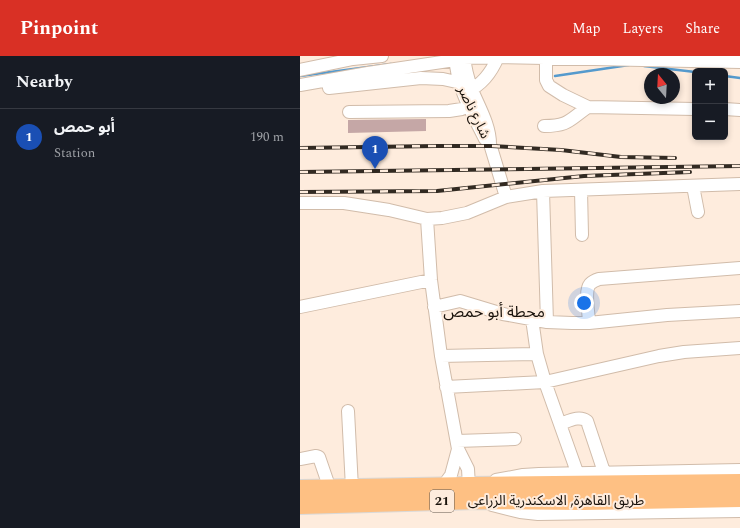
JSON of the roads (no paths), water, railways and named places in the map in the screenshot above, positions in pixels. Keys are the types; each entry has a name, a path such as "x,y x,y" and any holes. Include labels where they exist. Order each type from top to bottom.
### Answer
{"highway":[{"name":"طريق القاهرة, الاسكندرية الزراعى","path":"300,505 474,491 581,486 740,483"},
{"name":"طريق القاهرة, الاسكندرية الزراعى","path":"300,489 442,486 474,491"},
{"name":"طريق القاهرة, الاسكندرية الزراعى","path":"581,486 740,498"}],"street":[{"path":"300,70 353,59 382,56"},
{"path":"424,56 458,58 674,58 740,62"},
{"path":"300,93 343,86 421,78 443,79 466,88 480,84 488,75 498,57"},
{"path":"300,85 368,72 458,58"},
{"name":"شارع ناصر","path":"458,58 466,72 468,106 486,140 490,144"},
{"path":"546,58 546,80 550,86 563,95 588,107 692,109"},
{"name":"شارع ناصر","path":"466,88 487,125 490,144 506,197"},
{"path":"349,112 449,111 462,109 468,106"},
{"path":"544,126 559,126 566,123 588,107"},
{"path":"728,109 740,110"},
{"path":"300,202 344,203 389,210 427,219 442,218 467,213 506,197 543,191 740,184"},
{"path":"721,185 740,192"},
{"path":"693,186 698,212"},
{"path":"581,190 582,235"},
{"path":"543,191 547,322"},
{"path":"427,219 434,307 446,387 458,445 468,469 474,491 506,509 538,514 740,511"},
{"path":"589,323 587,291 589,285 599,279 740,268"},
{"path":"300,307 431,280"},
{"path":"434,307 455,302 466,302 503,314 547,322 589,323 667,315 740,311"},
{"path":"532,319 537,354 545,382 581,486"},
{"path":"446,387 545,382 659,356 684,352 740,348"},
{"path":"441,356 537,354"},
{"path":"348,411 352,488"},
{"path":"560,424 578,418 587,421 604,472"},
{"path":"458,445 515,438"},
{"path":"442,486 451,475 458,445"},
{"path":"300,459 316,456 319,457 330,489"},
{"path":"474,491 506,477 523,475 581,486 604,472 740,470"}],"waterway":[{"path":"300,76 391,64"},
{"path":"555,76 629,65"},
{"path":"644,66 692,72"},
{"path":"728,76 740,78"}],"railway":[{"path":"300,148 491,146 561,150 621,157 675,158"},
{"path":"300,172 740,166"},
{"path":"300,192 437,191 584,176 690,172"}],"place":[{"name":"أبو حمص","path":"375,169"}],"district":[{"name":"محطة أبو حمص","path":"494,312"}]}
